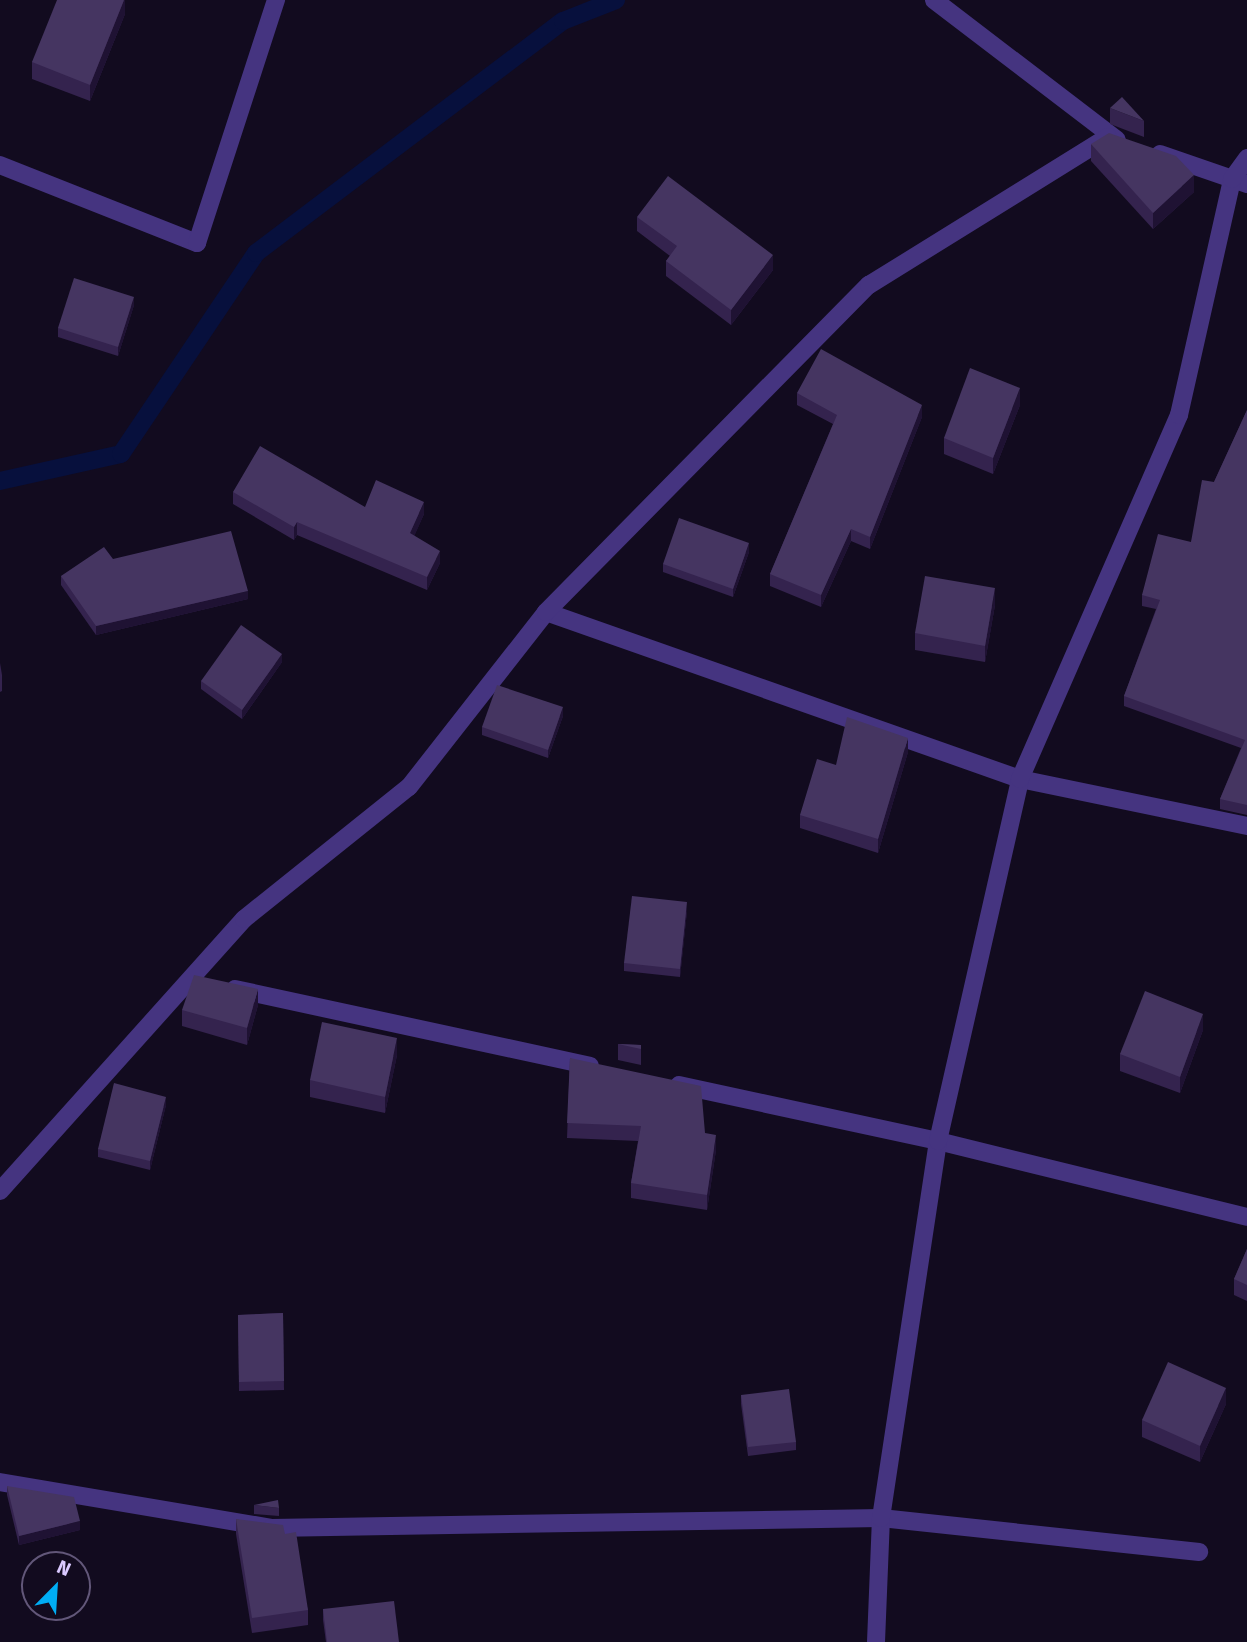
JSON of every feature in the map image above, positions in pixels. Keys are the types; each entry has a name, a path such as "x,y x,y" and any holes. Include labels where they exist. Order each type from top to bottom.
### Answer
{"street":[{"path":"0,165 197,243 276,0"},
{"path":"934,0 1108,136 1239,182"},
{"path":"0,1191 244,919 409,787 547,612 869,285 1108,136"},
{"path":"876,1642 881,1518 938,1140 1020,779 1180,415 1247,158"},
{"path":"547,612 1020,779 1247,826"},
{"path":"190,979 612,1070"},
{"path":"666,1082 938,1140 1247,1217"},
{"path":"0,1482 271,1528 881,1518 1199,1552"}],"building":[{"path":"57,0 124,0 90,85 32,62"},
{"path":"1122,97 1144,121 1110,108"},
{"path":"1109,133 1176,156 1194,175 1153,213 1091,144"},
{"path":"668,176 773,255 731,310 666,261 677,246 637,217"},
{"path":"74,278 134,297 118,347 58,328"},
{"path":"821,349 922,405 870,537 851,529 821,595 770,574 837,415 797,393"},
{"path":"970,368 1020,388 993,458 944,438"},
{"path":"1247,410 1247,805 1220,799 1245,740 1124,696 1160,600 1142,595 1158,534 1191,542 1202,480 1214,482"},
{"path":"260,446 365,507 376,480 424,502 410,533 440,551 427,577 297,522 294,527 233,492"},
{"path":"679,518 749,543 733,589 663,564"},
{"path":"231,531 248,591 96,626 61,576 104,547 113,559"},
{"path":"925,576 995,588 985,646 915,633"},
{"path":"241,625 282,654 242,710 201,681"},
{"path":"497,685 563,707 548,750 482,727"},
{"path":"847,717 908,738 878,839 800,815 817,759 836,765"},
{"path":"632,896 687,902 680,969 624,963"},
{"path":"194,975 258,989 247,1028 182,1010"},
{"path":"1145,991 1203,1014 1180,1077 1120,1054"},
{"path":"322,1022 397,1038 385,1097 310,1080"},
{"path":"618,1044 641,1045 641,1049"},
{"path":"570,1058 701,1086 705,1133 716,1135 707,1195 631,1183 641,1126 567,1123"},
{"path":"114,1083 166,1097 150,1161 98,1149"},
{"path":"1247,1249 1247,1285 1234,1279"},
{"path":"283,1313 284,1381 239,1382 238,1315"},
{"path":"1168,1362 1226,1388 1200,1446 1142,1420"},
{"path":"789,1389 796,1442 748,1447 741,1395"},
{"path":"7,1486 74,1497 80,1521 19,1536"},
{"path":"278,1500 279,1508 254,1505"},
{"path":"236,1519 283,1525 285,1534 296,1532 308,1610 252,1618"},
{"path":"394,1601 399,1642 327,1642 323,1609"}],"waterway":[{"path":"0,481 121,454 256,253 563,21 616,0"}]}
